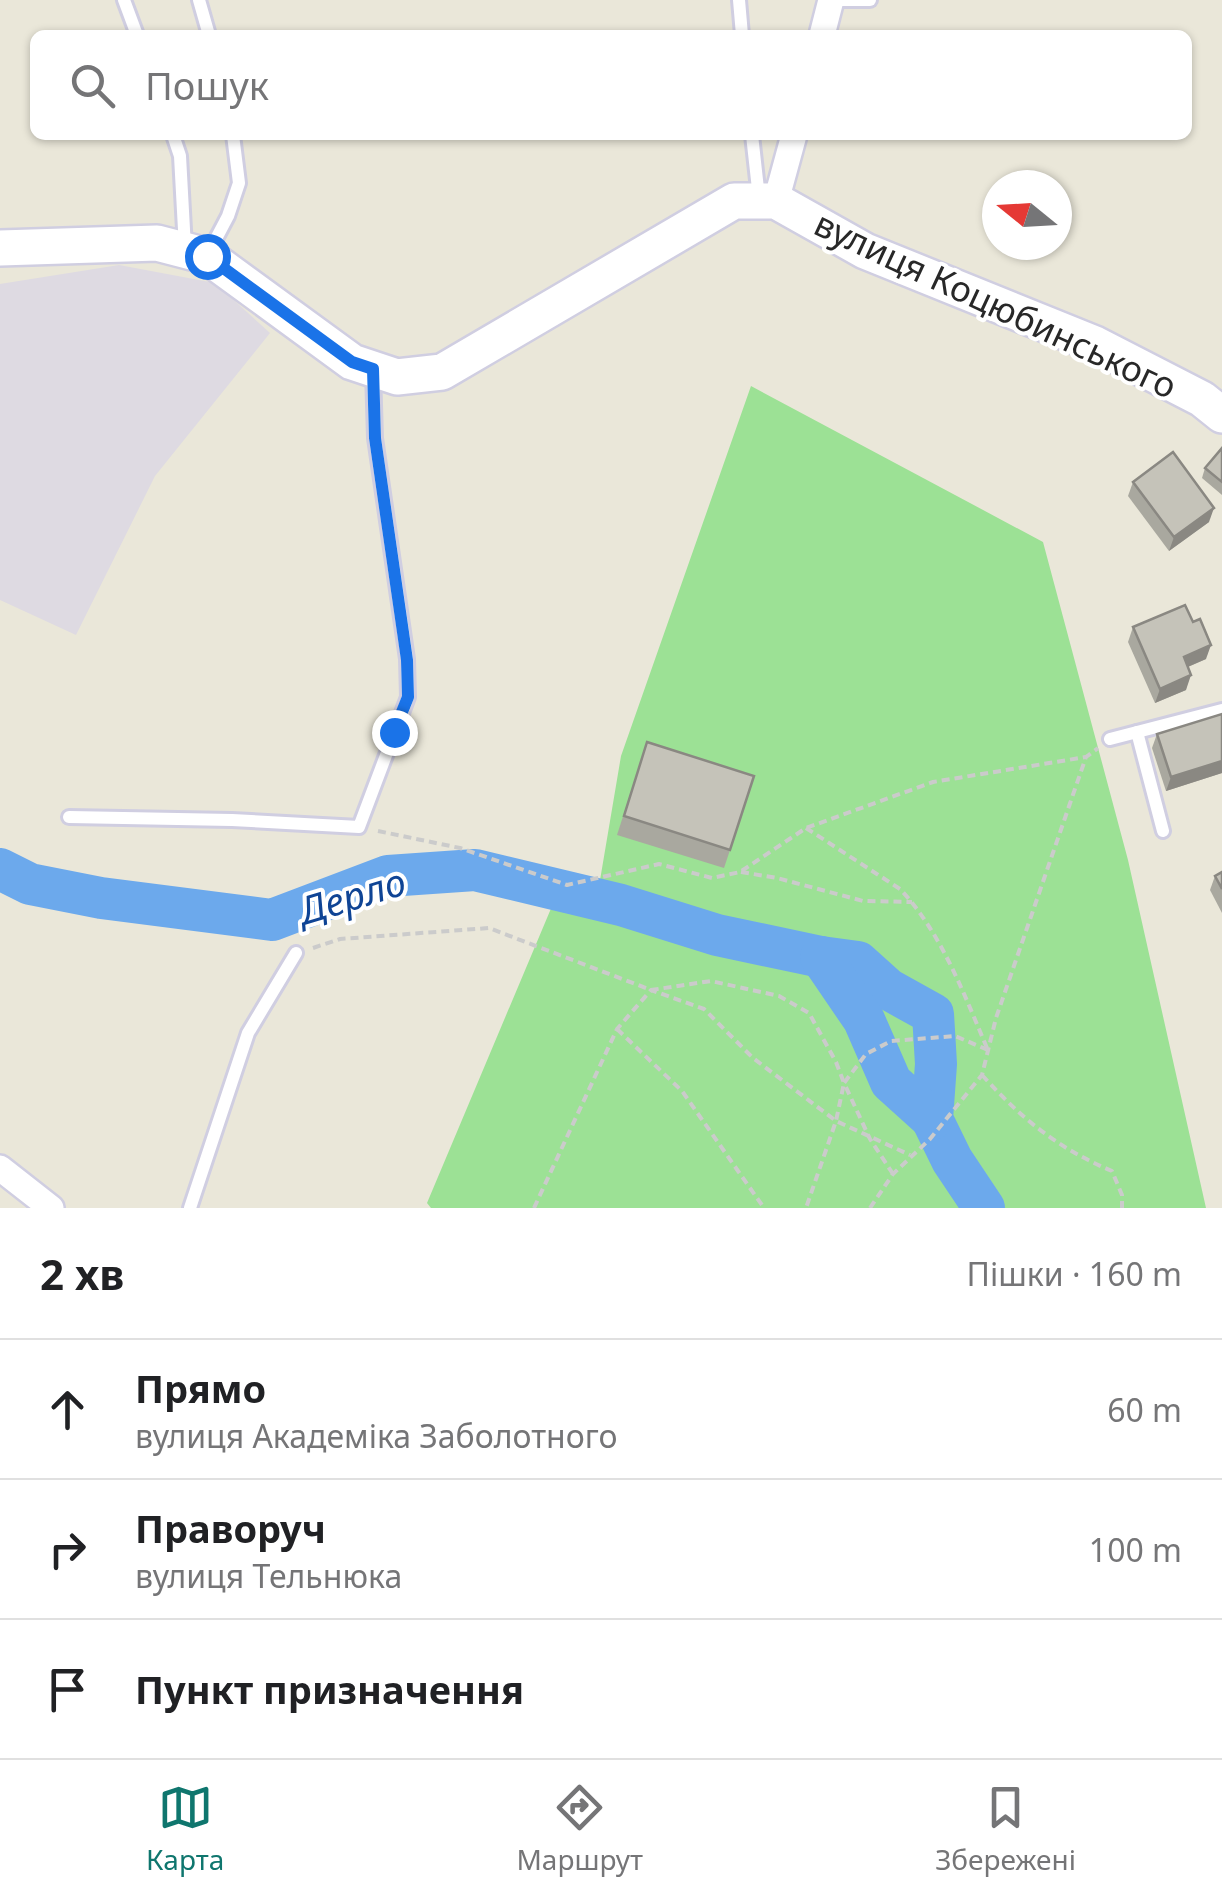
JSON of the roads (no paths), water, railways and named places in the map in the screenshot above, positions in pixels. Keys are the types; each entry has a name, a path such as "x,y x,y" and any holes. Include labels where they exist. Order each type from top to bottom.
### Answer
{"street":[{"path":"823,30 831,0"},
{"name":"вулиця Коцюбинського","path":"792,140 768,201 865,250 1095,344 1202,399 1222,415"},
{"path":"0,248 157,243 196,253 352,362 397,377 442,372 734,201 768,201"},
{"path":"0,1168 52,1208"}],"lane":[{"path":"124,0 135,30"},
{"path":"200,0 208,30"},
{"path":"739,0 742,30"},
{"path":"831,0 870,0"},
{"path":"175,140 196,253"},
{"path":"196,253 228,216 239,183 234,140"},
{"path":"753,140 768,201"},
{"path":"68,817 358,827 408,697 407,660 375,438 373,369"},
{"path":"1110,739 1222,710"},
{"path":"1137,732 1163,831"},
{"path":"190,1208 248,1033 296,953"}],"waterway":[{"name":"Дерло","path":"0,869 30,884 101,898 272,920 388,876 475,870 621,905 717,935 858,962 888,989 933,1014 936,1064 932,1119 952,1160 984,1208"},
{"name":"Дерло","path":"821,957 864,1020 891,1082 932,1119"}]}
